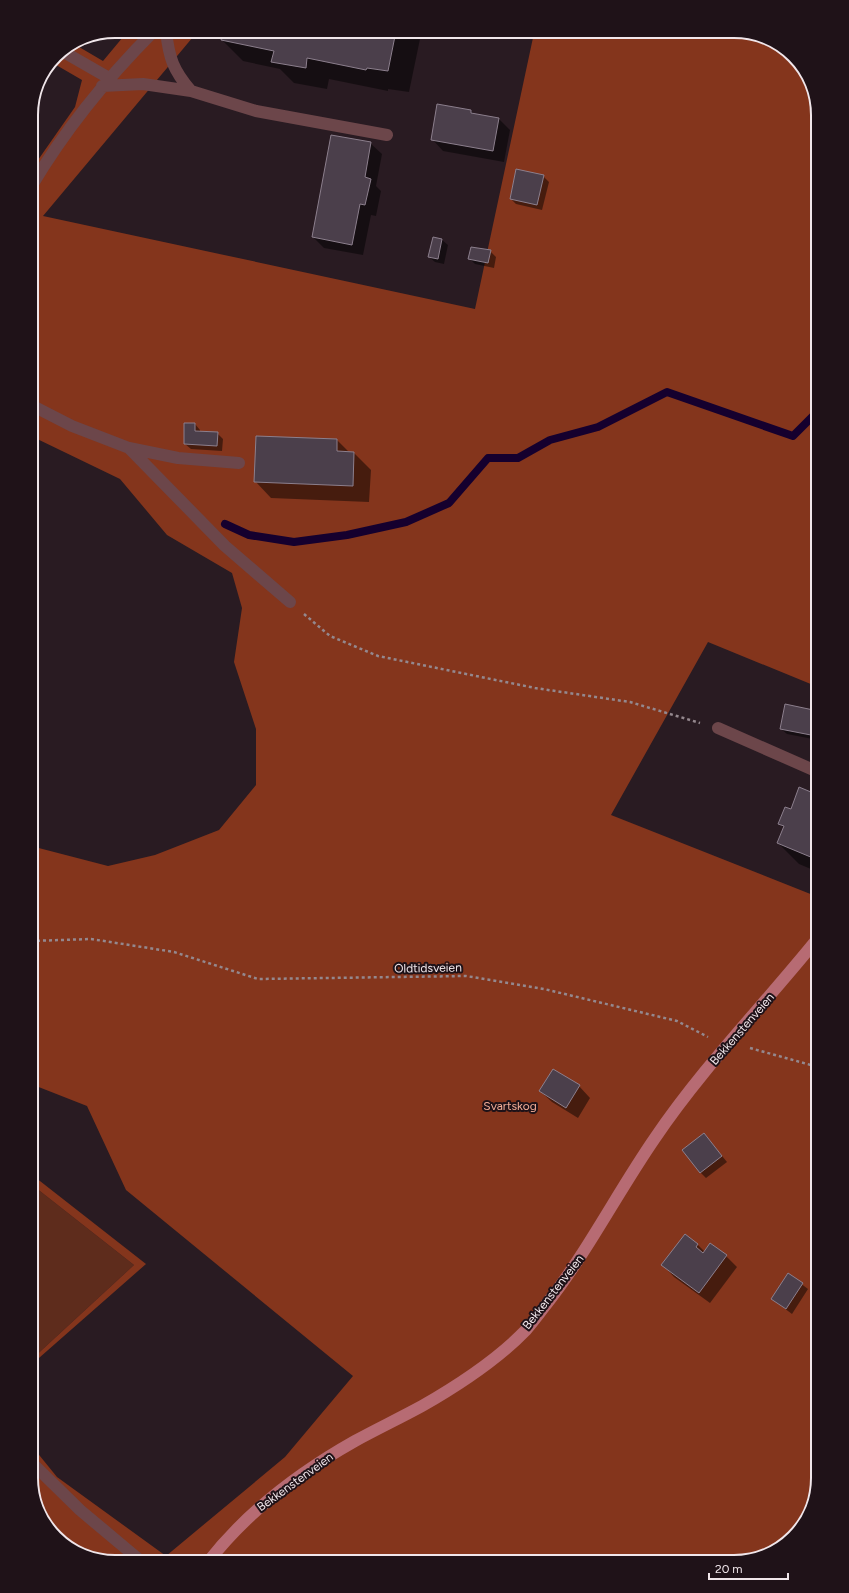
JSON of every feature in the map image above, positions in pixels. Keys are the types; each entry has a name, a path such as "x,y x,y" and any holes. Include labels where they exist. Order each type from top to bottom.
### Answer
{"main road":[{"name":"Bekkenstenveien","path":"213,1555 226,1539 264,1503 310,1468 354,1441 422,1406 461,1382 492,1359 525,1330 560,1288 587,1248 655,1139 694,1085 811,946"}],"street":[{"path":"38,175 52,152 105,82 147,38"},
{"path":"167,38 174,69 191,91"},
{"path":"67,55 105,82 143,84 191,91 225,100 256,111 387,135"},
{"path":"38,409 72,426 129,448 178,458 239,463"},
{"path":"129,448 225,546 290,602"},
{"path":"718,728 811,769"},
{"path":"38,1469 80,1510 134,1555"}],"path":[{"path":"290,602 330,636 378,656 535,688 630,702 718,728"},
{"name":"Oldtidsveien","path":"38,941 91,939 174,952 258,979 466,976 544,989 677,1021 705,1037 811,1065"}],"shaded area":[{"path":"38,1190 134,1265 38,1354"}],"green space":[{"name":"Svartskog","path":"122,38 192,38 43,216 475,309 533,38 749,39 768,46 785,57 795,68 805,86 810,100 811,115 811,684 708,642 611,815 811,894 811,1478 808,1498 798,1521 785,1536 759,1551 749,1554 734,1555 167,1555 285,1457 353,1376 126,1190 87,1106 38,1087 38,848 108,866 155,855 219,830 256,785 256,729 234,662 242,608 232,573 167,535 120,479 38,439 38,160 75,107 82,80 56,65 64,57 79,47 103,61"},
{"path":"38,1179 146,1264 38,1359 38,1354 134,1265 38,1190"},
{"name":"Svartskog","path":"38,1454 57,1477 165,1555 100,1554 72,1542 54,1525 42,1503 38,1483"}],"building":[{"path":"221,38 395,38 388,71 367,68 366,70 307,58 306,68 271,62 274,51 221,40"},
{"path":"437,104 471,110 471,113 499,118 493,151 431,140"},
{"path":"331,135 371,142 365,177 371,179 365,205 360,204 352,245 312,237"},
{"path":"516,169 544,175 537,205 510,199"},
{"path":"433,237 442,239 438,259 428,257"},
{"path":"471,247 491,250 488,263 468,259"},
{"path":"184,423 195,423 195,431 218,432 217,446 184,444"},
{"path":"256,436 337,439 337,451 354,452 353,486 254,482"},
{"path":"785,704 811,710 811,735 780,729"},
{"path":"799,787 811,792 811,857 777,843 784,826 778,824 785,807 791,809"},
{"path":"553,1069 580,1085 566,1108 539,1091"},
{"path":"704,1133 722,1156 700,1173 682,1150"},
{"path":"685,1234 698,1244 696,1247 703,1253 710,1243 727,1255 699,1293 661,1265"},
{"path":"788,1273 803,1283 786,1309 771,1299"}],"waterway":[{"path":"225,524 249,535 294,542 347,535 406,522 449,503 488,458 518,458 550,440 598,427 667,392 793,436 811,418"}]}
